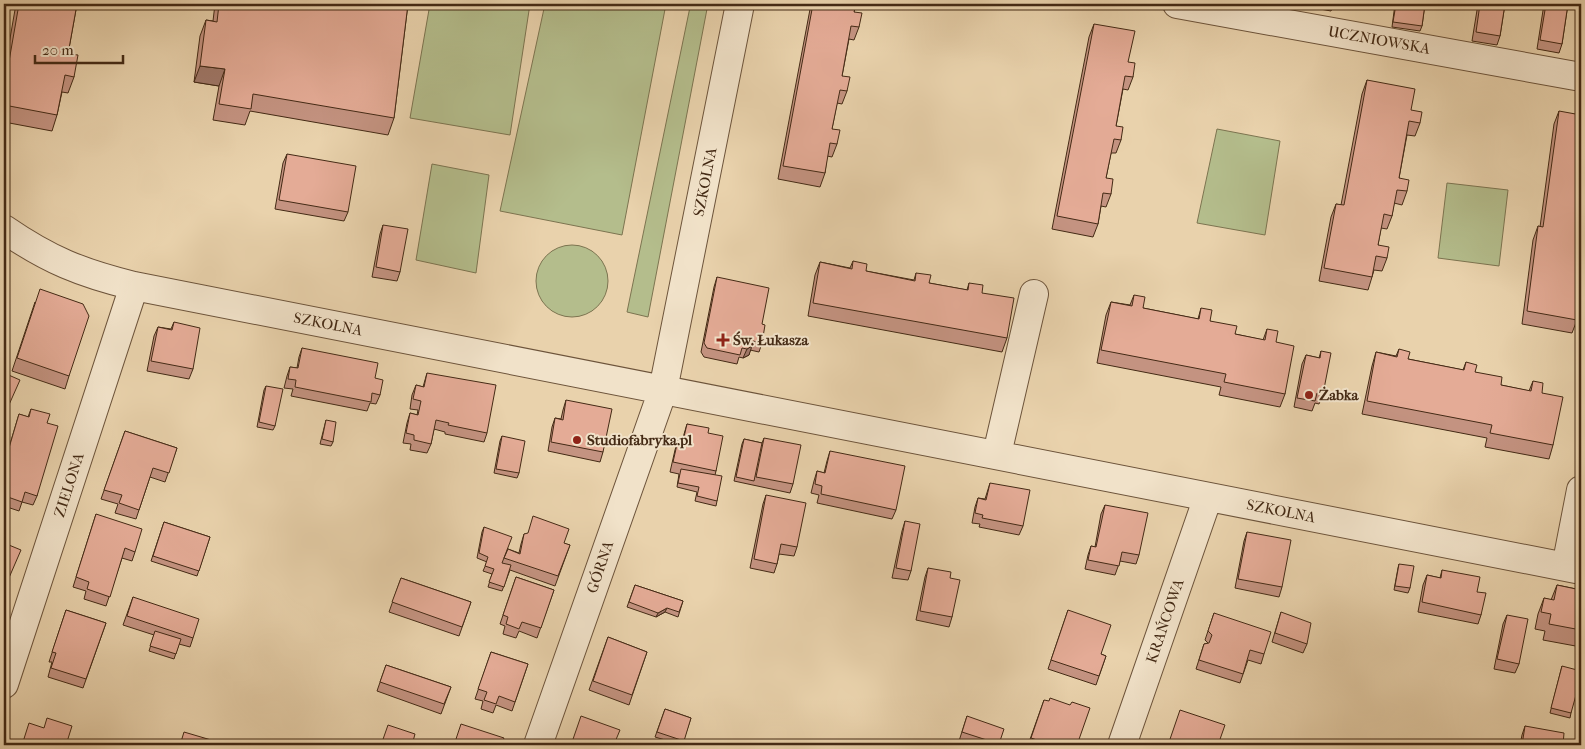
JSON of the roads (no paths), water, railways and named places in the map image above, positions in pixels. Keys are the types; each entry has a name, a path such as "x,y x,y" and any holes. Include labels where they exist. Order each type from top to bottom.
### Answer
{"street":[{"name":"SZKOLNA","path":"663,390 740,4"},
{"name":"UCZNIOWSKA","path":"1177,4 1581,77"},
{"name":"SZKOLNA","path":"4,229 61,264 99,278 134,286 1574,568 1581,490"},
{"name":"ZIELONA","path":"4,684 134,286"},
{"path":"997,454 1034,294"},
{"name":"GÓRNA","path":"538,745 663,390"},
{"name":"KRAŃCOWA","path":"1122,745 1208,497"}],"place":[{"name":"Św. Łukasza","path":"723,340"},
{"name":"Żabka","path":"1309,395"},
{"name":"Studiofabryka.pl","path":"577,440"}]}
